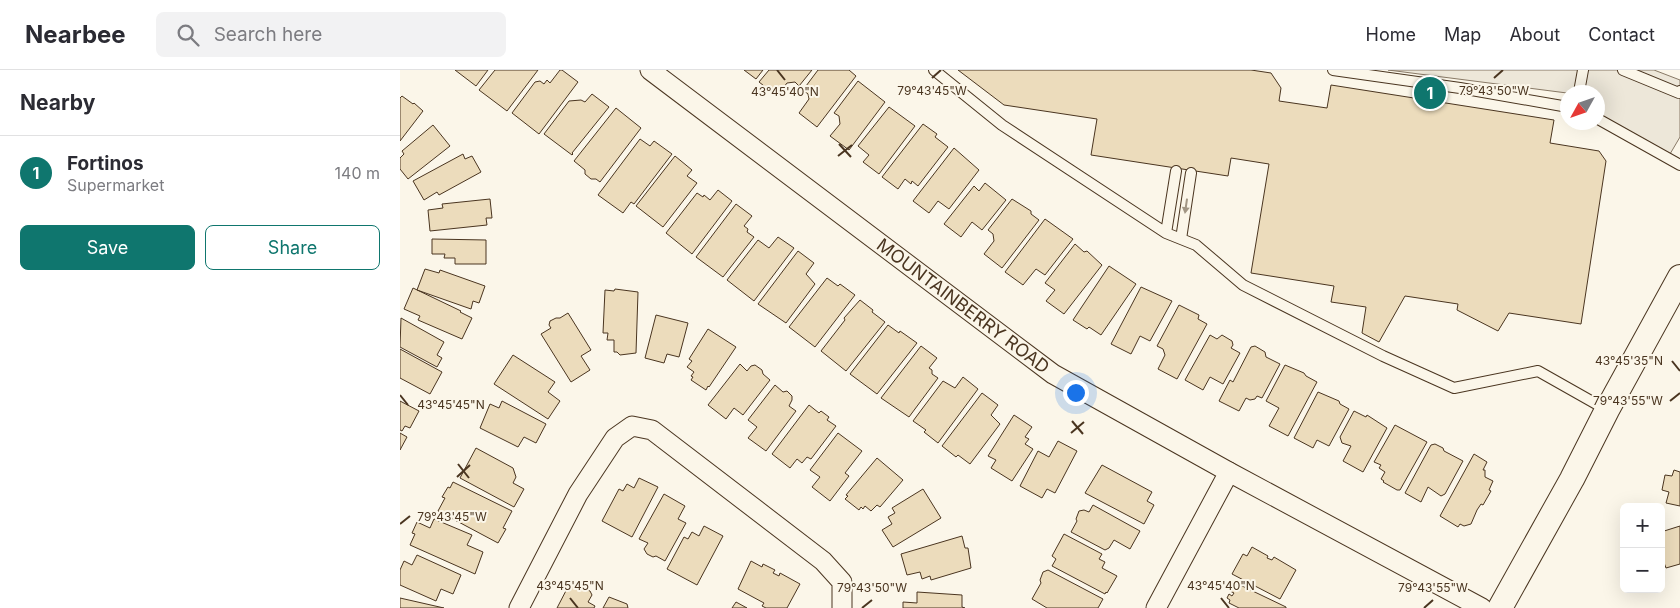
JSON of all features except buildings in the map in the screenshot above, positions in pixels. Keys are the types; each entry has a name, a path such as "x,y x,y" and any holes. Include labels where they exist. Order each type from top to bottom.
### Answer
{"street":[{"name":"MOUNTAINBERRY ROAD","path":"650,70 1053,374 1229,472 1482,608"},
{"path":"1500,608 1572,479 1680,277"},
{"path":"519,608 578,494 615,438 632,426 652,430 823,561 842,582 842,608"},
{"path":"1156,608 1229,472"}],"lane":[{"path":"934,70 1002,125 1166,233 1196,245 1243,285 1384,356 1454,388 1538,371 1608,410"},
{"path":"1333,70 1460,88 1560,106"},
{"path":"1580,85 1583,70"},
{"path":"1623,70 1679,93 1680,91"},
{"path":"1605,123 1680,164"},
{"path":"1166,233 1176,171"},
{"path":"1181,239 1191,173"}],"shaded area":[{"path":"1388,70 1654,70 1680,80 1680,137 1670,154 1605,127 1605,85 1560,85 1560,92"}],"place":[{"name":"Fortinos","path":"1430,93"}]}
